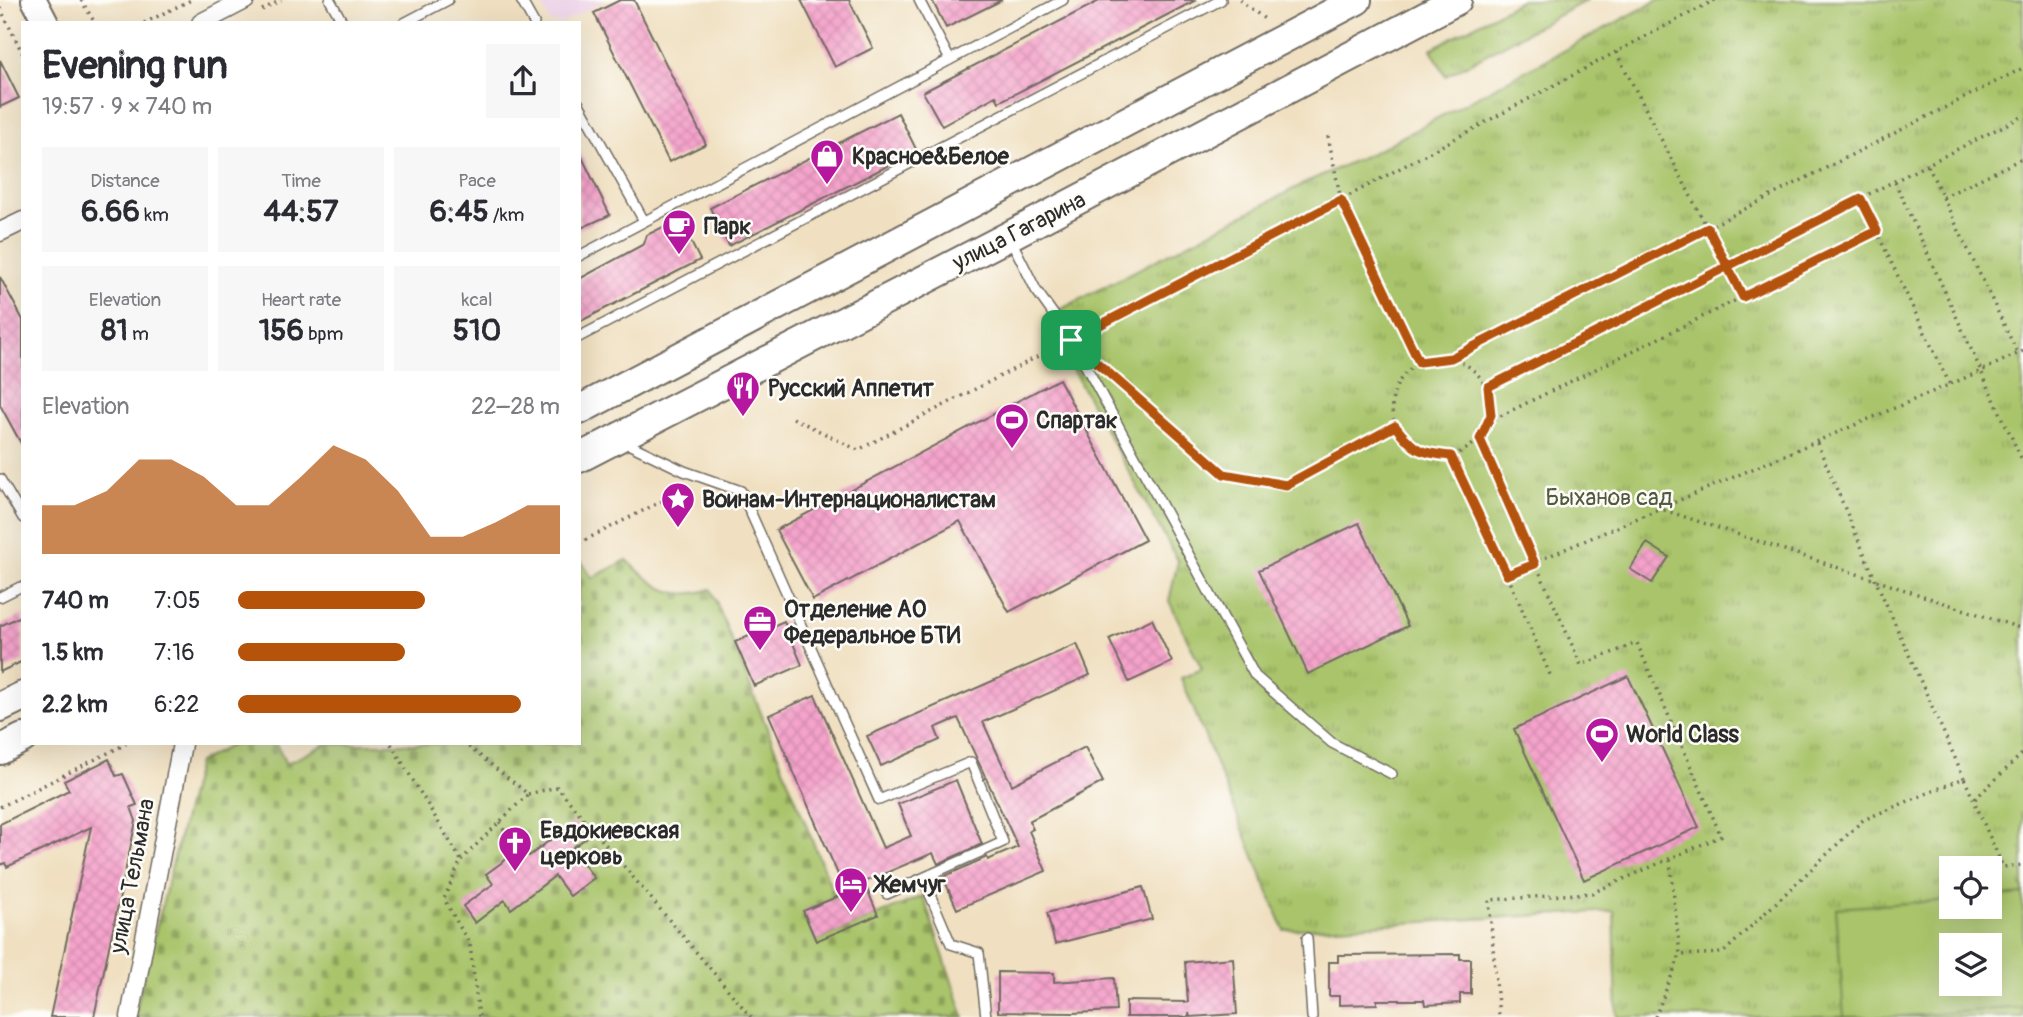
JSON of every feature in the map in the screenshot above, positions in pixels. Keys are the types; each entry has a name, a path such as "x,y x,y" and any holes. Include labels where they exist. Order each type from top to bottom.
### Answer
{"main road":[{"path":"34,0 45,21"},
{"name":"улица Гагарина","path":"581,409 1357,0"},
{"name":"улица Гагарина","path":"581,457 1457,0"},
{"path":"0,707 21,696"},
{"path":"0,750 21,739"}],"street":[{"path":"205,21 244,0"},
{"path":"0,232 21,222"},
{"name":"улица Тельмана","path":"130,1017 182,745"}],"lane":[{"path":"330,0 342,21"},
{"path":"408,21 448,0"},
{"path":"521,0 533,21"},
{"path":"919,0 950,60"},
{"path":"581,255 1063,0"},
{"path":"581,336 1208,3 1221,0"},
{"path":"581,108 645,221"},
{"path":"1009,236 1036,290 1071,340 1255,676 1332,743 1392,774"},
{"path":"617,438 684,471 741,491 879,800 971,762 1003,842 887,894"},
{"path":"0,479 21,515"},
{"path":"0,597 20,587"},
{"path":"923,878 951,944 979,953 986,1017"},
{"path":"1307,938 1312,1017"}],"path":[{"path":"81,0 94,21"},
{"path":"148,21 191,0"},
{"path":"1240,0 1271,24"},
{"path":"793,418 859,450 1341,200 1715,0"},
{"path":"0,8 2,18 21,51"},
{"path":"1616,52 1743,297"},
{"path":"1451,358 1470,366 1488,387 1491,415 1480,439 1465,450 1451,456 1424,454 1409,445 1395,426 1392,402 1399,379 1419,362 1451,358 2023,68"},
{"path":"1488,387 2023,116"},
{"path":"1328,135 1341,200 1419,362"},
{"path":"1943,197 2023,158"},
{"path":"1928,165 2018,354"},
{"path":"1895,182 2023,462"},
{"path":"1861,199 1950,384"},
{"path":"1488,422 1877,231"},
{"path":"1507,575 2023,351"},
{"path":"1102,366 1224,474 1286,485 1395,426"},
{"path":"1480,439 1581,665 1637,643 1721,836 1592,893 1489,900 1499,1017"},
{"path":"1817,442 2003,867 2023,865"},
{"path":"1451,456 1551,677"},
{"path":"581,542 707,479"},
{"path":"1662,509 2023,629"},
{"path":"0,807 124,745"},
{"path":"392,745 461,860"},
{"path":"466,745 528,794"},
{"path":"1975,799 2023,753"},
{"path":"1681,955 1723,953 1863,820 1964,778"},
{"path":"480,1017 470,945 444,899 461,860 528,794 557,787 751,1017"},
{"path":"500,822 515,853"},
{"path":"1655,1017 1681,955 1670,859"}],"shaded area":[{"path":"539,0 605,0 567,21 550,21"}],"green space":[{"path":"1522,0 1587,0 1446,76 1431,49"},
{"name":"Быханов сад","path":"1658,0 2023,0 2023,1017 1617,1017 1614,911 1284,930 1181,678 1202,669 1169,601 1178,561 1044,318 1311,180 1374,152"},
{"path":"627,560 664,589 685,594 711,589 835,897 804,911 816,941 923,896 964,1017 134,1017 198,762 232,745 276,745 286,764 324,745 581,745 581,561 592,578"},
{"path":"2023,894 2023,1007 1892,1017 1844,1017 1836,908 1939,901 1939,919 2002,919 2002,896"}],"building":[{"path":"620,0 634,0 706,144 669,162 594,13"},
{"path":"801,0 849,0 873,48 835,67"},
{"path":"932,0 1002,0 946,28"},
{"path":"1101,0 1196,0 999,102 996,96 942,126 923,92"},
{"path":"0,60 19,98 0,107"},
{"path":"898,113 917,151 729,246 710,208"},
{"path":"581,155 610,215 581,228"},
{"path":"671,223 684,228 700,260 581,321 581,278 644,244 647,235"},
{"path":"0,277 21,316 21,443 0,405"},
{"name":"Спартак","path":"1059,379 1145,540 1009,612 960,521 813,600 776,530"},
{"path":"1359,523 1408,626 1308,674 1259,570"},
{"path":"1647,543 1669,557 1652,583 1630,569"},
{"path":"21,616 21,662 0,672 0,626"},
{"path":"1152,619 1172,662 1129,682 1109,639"},
{"path":"784,621 802,665 754,686 735,642"},
{"path":"1077,644 1090,675 983,722 1012,785 1085,747 1103,782 1029,821 1033,829 1029,831 1046,871 957,909 943,877 987,857 988,860 1018,847 958,718 935,728 940,740 881,766 867,736"},
{"path":"1628,676 1699,827 1584,880 1514,729"},
{"path":"815,695 883,848 911,836 898,804 956,780 982,844 938,864 933,853 864,882 878,915 816,941 803,911 846,893 769,715"},
{"path":"109,759 116,776 123,774 137,805 131,807 136,821 94,1017 50,1017 91,827 7,867 5,863 0,865 0,824 69,790 64,781"},
{"name":"Евдокиевская церковь","path":"574,822 586,838 572,848 594,878 570,896 555,876 511,909 505,900 475,923 463,906 493,884 486,874 523,847 529,856"},
{"path":"1143,887 1152,919 1055,944 1047,913"},
{"path":"1460,954 1460,959 1471,959 1471,994 1460,994 1460,1003 1425,1005 1424,1000 1377,1000 1377,1004 1339,1005 1339,996 1329,996 1329,962 1338,962 1338,955"},
{"path":"1233,958 1237,1014 1190,1017 1189,1013 1189,1017 1126,1017 1126,1001 1188,1002 1185,962"},
{"path":"998,972 1054,973 1054,982 1114,978 1116,1011 998,1012"}],"place":[{"name":"Красное&Белое","path":"827,186"},
{"name":"Парк","path":"679,256"},
{"name":"Русский Аппетит","path":"743,418"},
{"name":"Спартак","path":"1012,450"},
{"name":"Воинам-Интернационалистам","path":"678,529"},
{"name":"Отделение АО Федеральное БТИ","path":"760,652"},
{"name":"World Class","path":"1602,764"},
{"name":"Евдокиевская церковь","path":"515,873"},
{"name":"Жемчуг","path":"851,914"}],"route":[{"path":"1071,340 1224,474 1286,485 1395,426 1409,445 1424,454 1451,456 1507,575 1535,564 1480,439 1491,415 1488,387 1727,267 1861,199 1877,231 1743,297 1727,267 1708,228 1451,358 1419,362 1341,200 1071,340"}]}
